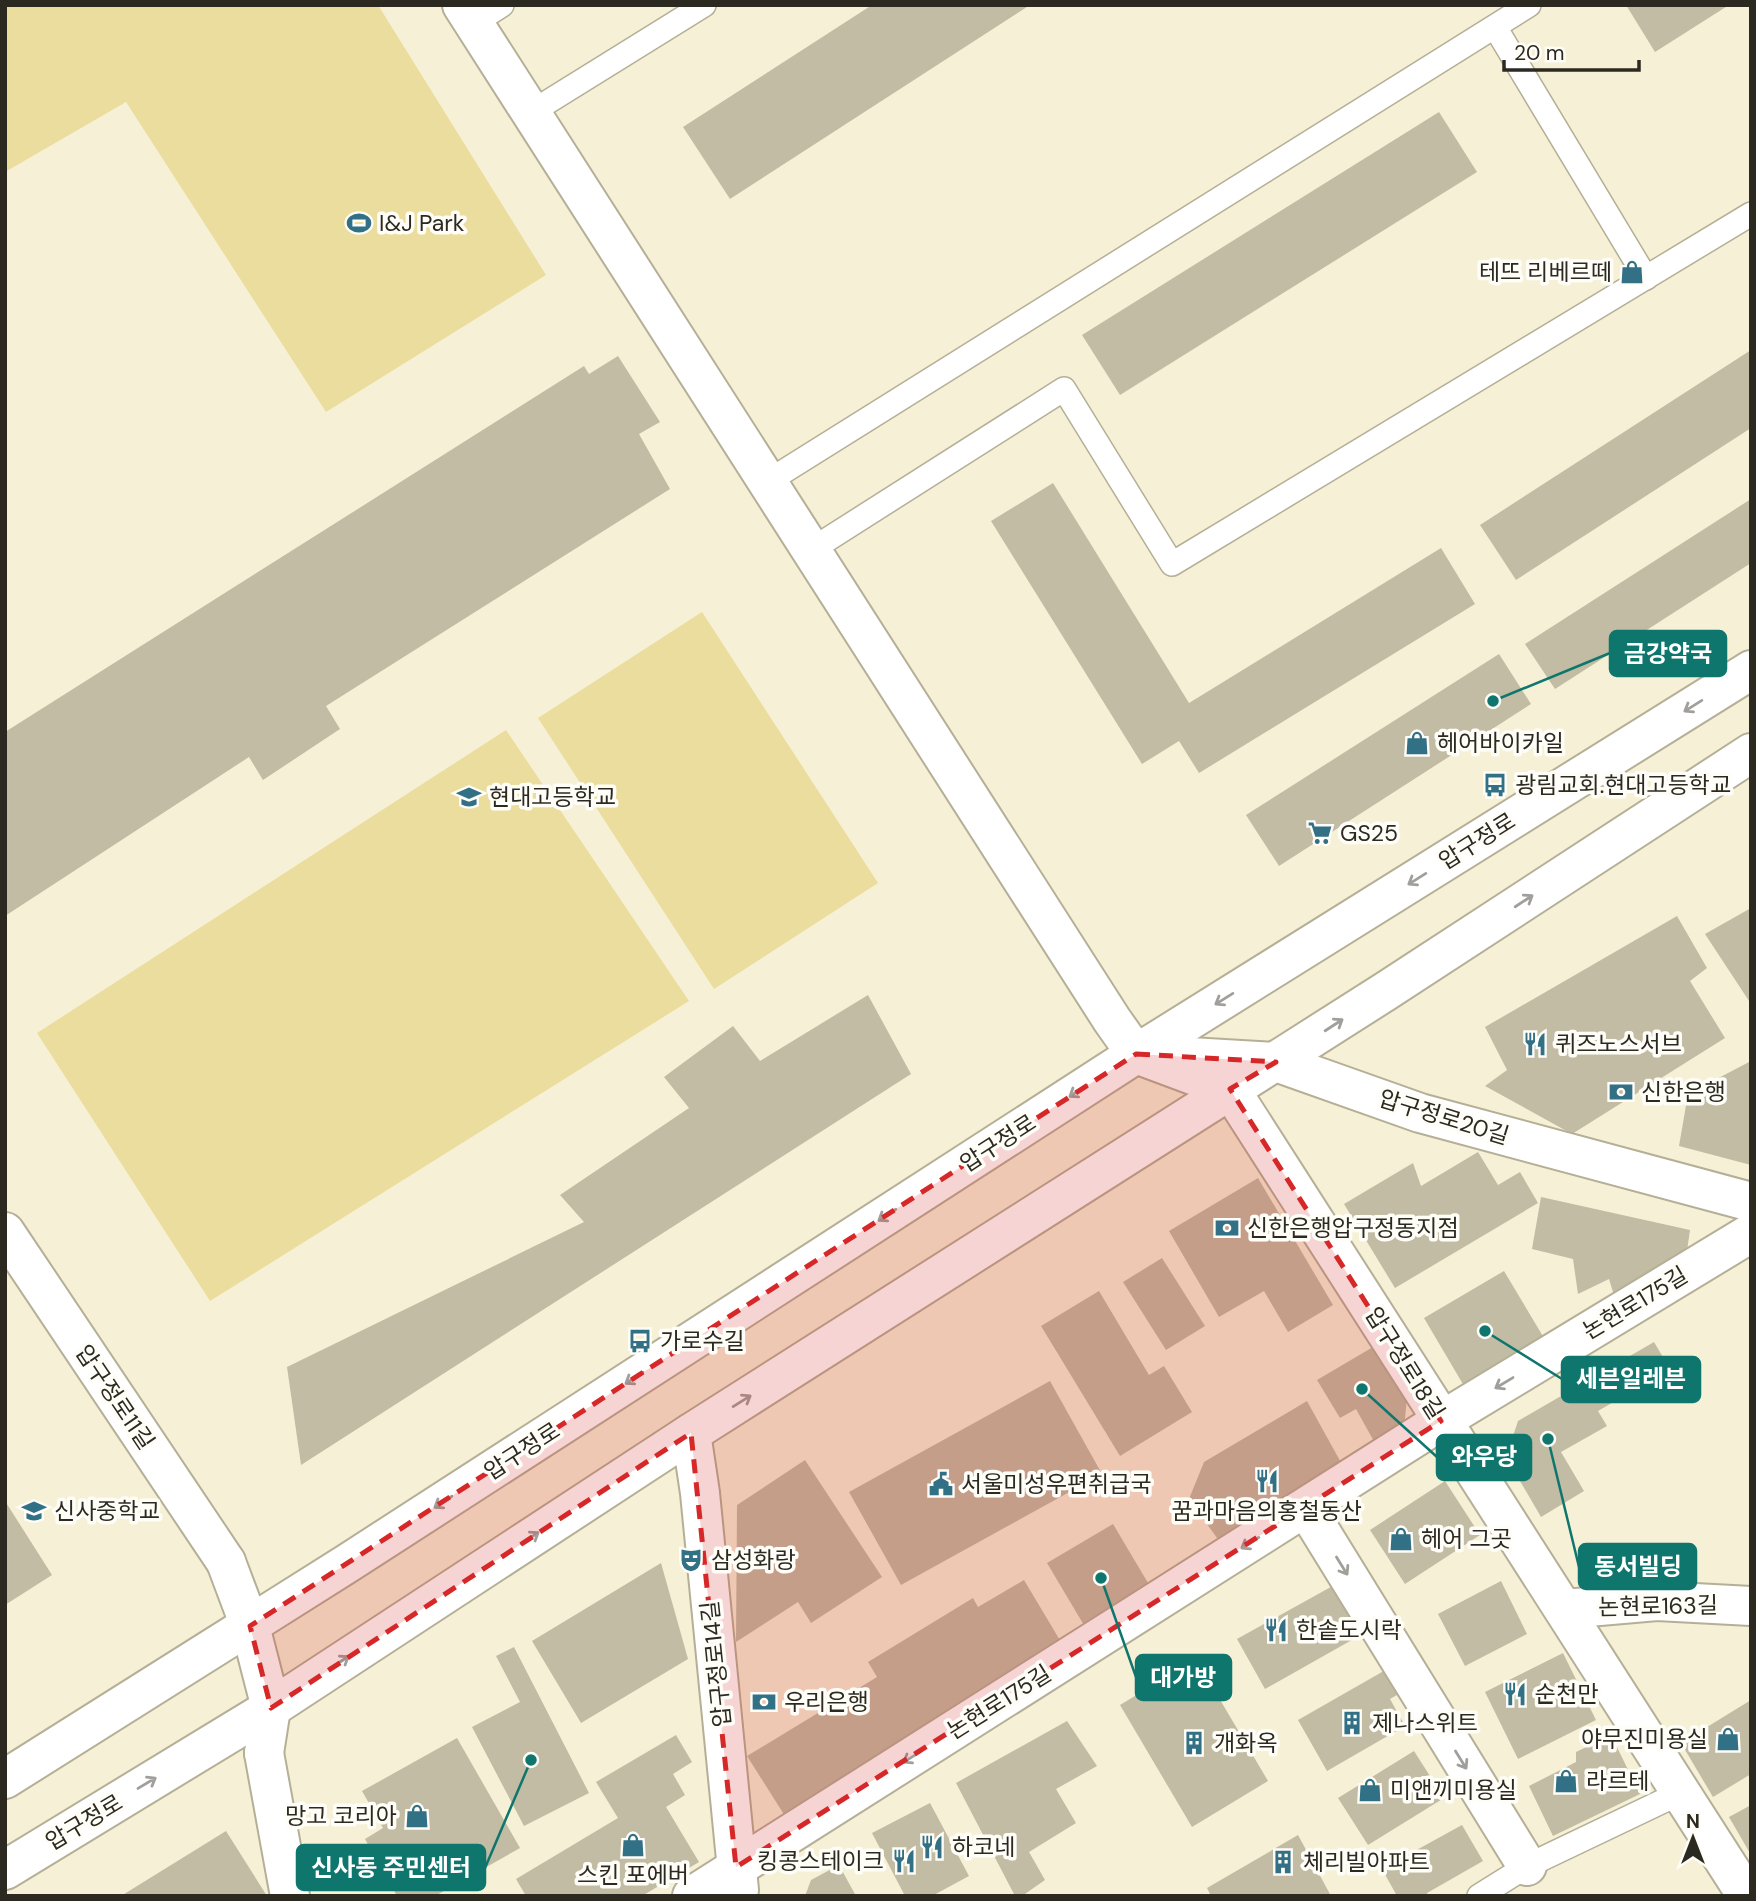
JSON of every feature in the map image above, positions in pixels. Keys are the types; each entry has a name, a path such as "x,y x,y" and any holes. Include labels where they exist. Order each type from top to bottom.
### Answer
{"street":[{"path":"479,11 530,113 1136,1054 1230,1089"},
{"name":"압구정로","path":"5,1779 250,1626 1136,1054 1751,670"},
{"name":"압구정로","path":"5,1870 271,1708 691,1433 1276,1062 1751,753"},
{"name":"압구정로20길","path":"1136,1054 1276,1062 1420,1113 1751,1202"},
{"name":"압구정로18길","path":"1230,1089 1747,1896"},
{"name":"압구정로11길","path":"5,1232 226,1562 250,1626"},
{"name":"논현로175길","path":"692,1896 738,1882 1441,1421 1751,1233"},
{"name":"압구정로14길","path":"691,1433 700,1493 738,1882"},
{"path":"1306,1508 1527,1866"},
{"name":"논현로163길","path":"1565,1609 1657,1601 1751,1606"},
{"path":"250,1626 271,1708 264,1753 290,1896"}],"lane":[{"path":"530,113 704,5"},
{"path":"767,482 1529,5"},
{"path":"1495,27 1646,278"},
{"path":"811,550 1065,390 1172,564 1751,214"},
{"path":"1479,1896 1527,1866 1682,1792"}],"highlighted area":[{"path":"1136,1054 1276,1062 1230,1089 1441,1421 736,1867 691,1433 271,1708 250,1626"}],"shaded area":[{"name":"I&J Park","path":"5,5 378,5 546,275 326,412 126,102 5,172"},
{"path":"702,612 878,883 714,989 538,718"},
{"path":"506,730 689,1001 210,1301 37,1033"}],"building":[{"path":"872,5 1030,5 730,199 683,127"},
{"path":"1626,5 1729,5 1655,52"},
{"path":"1439,112 1477,172 1120,395 1082,335"},
{"path":"1751,350 1751,428 1516,580 1480,525"},
{"path":"618,356 660,422 639,434 670,489 326,706 340,729 263,780 249,757 5,916 5,732 584,366 589,374"},
{"path":"1053,483 1189,703 1441,548 1475,604 1199,773 1179,741 1142,764 991,521"},
{"path":"1751,499 1751,563 1555,689 1525,644"},
{"path":"1499,654 1531,704 1279,866 1246,815"},
{"path":"1751,908 1751,1004 1705,934"},
{"path":"1677,916 1707,968 1690,981 1725,1038 1572,1134 1485,1086 1507,1070 1485,1027"},
{"path":"868,995 911,1074 301,1465 287,1367 584,1222 560,1195 689,1108 664,1077 733,1026 760,1061"},
{"path":"1751,1061 1751,1165 1679,1146 1688,1094"},
{"path":"1478,1152 1498,1185 1520,1172 1538,1203 1395,1288 1344,1204 1413,1163 1421,1186"},
{"path":"1258,1178 1333,1305 1288,1332 1264,1291 1219,1317 1169,1231"},
{"path":"1541,1197 1690,1230 1684,1272 1617,1305 1609,1279 1578,1294 1573,1259 1532,1249"},
{"path":"1162,1258 1205,1326 1166,1350 1123,1282"},
{"path":"1504,1271 1547,1343 1467,1391 1424,1318"},
{"path":"1099,1291 1149,1375 1164,1366 1192,1412 1120,1456 1041,1326"},
{"path":"1654,1342 1670,1369 1598,1411 1607,1426 1561,1452 1584,1491 1541,1517 1506,1457 1518,1421"},
{"path":"1373,1347 1407,1398 1404,1428 1376,1445 1356,1409 1340,1418 1317,1380"},
{"path":"1050,1381 1102,1474 901,1585 849,1492"},
{"path":"1307,1401 1344,1468 1222,1545 1189,1499 1204,1462"},
{"name":"삼성화랑","path":"805,1460 882,1577 811,1623 798,1602 736,1642 737,1505"},
{"path":"1445,1481 1480,1535 1405,1584 1370,1530"},
{"path":"5,1501 52,1575 5,1605"},
{"path":"1113,1524 1154,1593 1088,1632 1047,1563"},
{"path":"661,1563 688,1659 581,1723 532,1641"},
{"path":"1024,1580 1064,1647 785,1816 747,1756 877,1677 868,1662 973,1598 978,1607"},
{"path":"1501,1581 1527,1634 1465,1666 1438,1614"},
{"path":"1338,1583 1366,1632 1265,1689 1237,1639"},
{"path":"514,1647 589,1793 524,1826 472,1727 520,1702 496,1656"},
{"path":"1563,1653 1596,1720 1518,1759 1485,1692"},
{"name":"개화옥","path":"1196,1659 1268,1781 1192,1827 1120,1705"},
{"name":"제나스위트","path":"1389,1668 1402,1692 1390,1699 1405,1726 1327,1771 1298,1720"},
{"path":"1751,1700 1751,1774 1713,1797 1681,1743"},
{"path":"1067,1721 1097,1766 1056,1789 1076,1823 1029,1852 1045,1880 1022,1896 1015,1896 956,1783"},
{"path":"676,1735 692,1762 673,1774 685,1795 666,1807 699,1862 642,1896 526,1896 516,1879 618,1818 596,1782"},
{"path":"1611,1735 1640,1794 1553,1836 1529,1786 1576,1762 1576,1752"},
{"path":"457,1738 520,1848 435,1896 397,1896 365,1839 383,1828 362,1791"},
{"path":"1414,1751 1444,1798 1368,1845 1338,1798"},
{"path":"930,1803 969,1876 932,1896 905,1896 872,1833"},
{"path":"1751,1805 1751,1855 1729,1817"},
{"path":"1462,1825 1483,1861 1427,1893 1428,1896 1397,1896 1382,1869"},
{"path":"226,1831 267,1896 121,1896"},
{"name":"체리빌아파트","path":"1298,1835 1331,1896 1211,1896 1207,1888"},
{"path":"839,1865 856,1896 805,1896 811,1880"}],"place":[{"name":"I&J Park","path":"359,223"},
{"name":"테뜨 리베르떼","path":"1632,272"},
{"name":"금강약국","path":"1493,701"},
{"name":"헤어바이카일","path":"1417,743"},
{"name":"광림교회.현대고등학교","path":"1495,785"},
{"name":"현대고등학교","path":"469,797"},
{"name":"GS25","path":"1320,833"},
{"name":"퀴즈노스서브","path":"1535,1044"},
{"name":"신한은행","path":"1621,1092"},
{"name":"신한은행압구정동지점","path":"1227,1228"},
{"name":"세븐일레븐","path":"1485,1331"},
{"name":"가로수길","path":"640,1341"},
{"name":"와우당","path":"1362,1389"},
{"name":"동서빌딩","path":"1548,1439"},
{"name":"꿈과마음의홍철동산","path":"1267,1481"},
{"name":"서울미성우편취급국","path":"941,1484"},
{"name":"신사중학교","path":"34,1511"},
{"name":"헤어 그곳","path":"1401,1539"},
{"name":"삼성화랑","path":"691,1560"},
{"name":"대가방","path":"1101,1578"},
{"name":"한솥도시락","path":"1276,1630"},
{"name":"순천만","path":"1515,1694"},
{"name":"우리은행","path":"764,1702"},
{"name":"제나스위트","path":"1352,1723"},
{"name":"야무진미용실","path":"1728,1739"},
{"name":"개화옥","path":"1194,1743"},
{"name":"신사동 주민센터","path":"531,1760"},
{"name":"라르테","path":"1566,1781"},
{"name":"미앤끼미용실","path":"1370,1790"},
{"name":"망고 코리아","path":"417,1816"},
{"name":"스킨 포에버","path":"633,1845"},
{"name":"하코네","path":"932,1847"},
{"name":"킹콩스테이크","path":"904,1861"},
{"name":"체리빌아파트","path":"1283,1862"}]}
